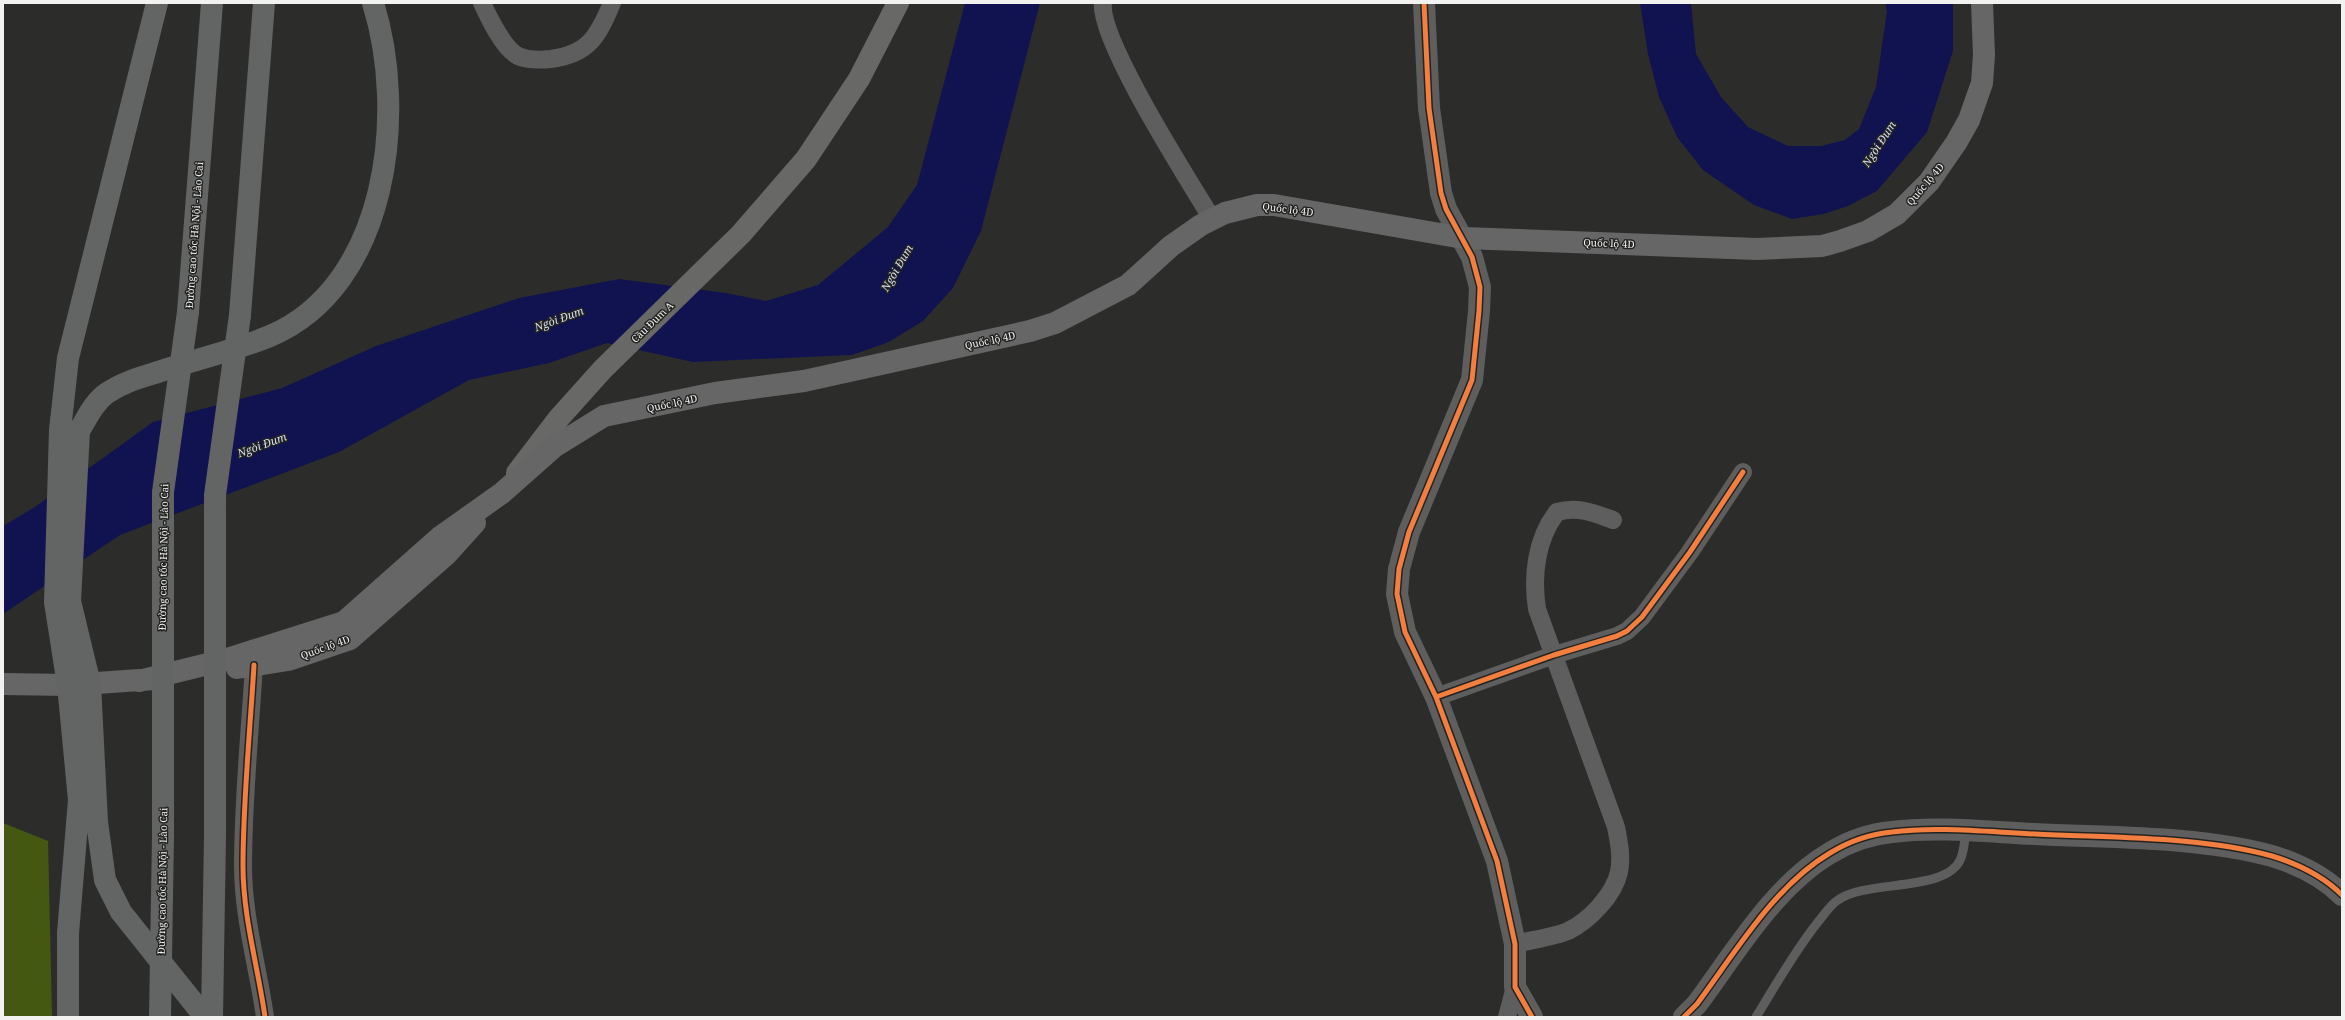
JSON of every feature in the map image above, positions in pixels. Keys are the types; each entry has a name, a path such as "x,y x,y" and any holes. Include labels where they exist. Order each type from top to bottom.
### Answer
{"highway":[{"path":"68,1017 68,933 80,800 68,685 63,602 69,430 68,358 157,3"},
{"name":"Đường cao tốc Hà Nội - Lào Cai","path":"160,1017 163,836 163,492 188,312 212,3"},
{"path":"212,1017 215,836 215,495 240,315 264,3"},
{"path":"69,430 106,393 130,381 270,336 294,324 322,301 342,276 358,248 379,199 389,137 386,74 377,17 373,3"},
{"name":"Quốc lộ 4D","path":"3,684 68,685 139,681 252,659 288,660 350,640 447,554 502,493 554,447 604,416 715,393 804,381 1022,333 1049,325 1128,286 1188,233 1212,219 1242,208 1274,205 1463,238 1781,248 1822,246 1868,231 1884,223 1913,200 1942,165 1969,120 1982,83 1984,55 1982,3"},
{"path":"63,602 90,684 98,822 105,880 121,912 205,1017"}],"main road":[{"name":"Cầu Đum A","path":"502,493 574,402 603,369 702,275 741,234 806,159 859,79 898,3"},
{"path":"574,402 582,416 593,423"}],"street":[{"path":"482,3 495,31 517,56 541,60 570,56 588,45 603,23 612,3"},
{"path":"1103,3 1108,30 1137,90 1212,219"},
{"path":"1424,3 1429,108 1440,193 1446,209 1472,257 1480,287 1472,380 1410,532 1401,557 1397,582 1401,618 1411,645 1436,697 1497,861 1515,944 1515,987 1507,1017"},
{"path":"1436,697 1554,655 1617,636 1633,626 1642,617 1690,552 1743,472"},
{"path":"1515,944 1567,932 1586,920 1595,912 1615,884 1620,862 1620,846 1616,827 1537,609 1534,589 1536,565 1550,521 1558,512 1574,509 1588,511 1613,520"},
{"path":"252,659 243,867 251,938 259,975 265,1017"},
{"path":"1684,1017 1697,1004 1775,900 1791,883 1829,853 1852,842 1881,833 1910,831 1966,831 2115,838 2226,847 2273,857 2300,866 2331,884 2342,895"},
{"path":"1515,987 1532,1017"}],"lane":[{"path":"1756,1017 1797,950 1832,905 1848,894 1890,885 1936,879 1948,874 1961,859 1966,831"}],"green space":[{"path":"3,823 48,841 52,1017 3,1017"}],"water":[{"name":"Ngòi Đum","path":"965,3 1040,3 981,231 953,288 923,321 889,342 852,355 693,362 607,343 549,363 469,380 339,452 120,535 3,614 3,526 35,507 153,422 282,388 376,346 519,298 619,279 726,293 766,301 818,285 888,227 917,185"},
{"name":"Ngòi Đum","path":"1640,3 1691,3 1696,54 1721,97 1748,127 1788,146 1821,146 1845,140 1859,129 1876,87 1887,11 1885,3 1953,3 1953,51 1927,132 1877,191 1848,206 1824,214 1792,219 1754,205 1703,170 1677,137 1659,97 1648,54"}],"cycle path":[{"path":"1424,3 1429,108 1441,193 1446,209 1472,257 1480,287 1479,311 1472,380 1409,532 1399,569 1397,594 1405,632 1436,697 1497,861 1515,944 1515,987 1532,1017"},
{"path":"1436,697 1554,655 1617,636 1627,631 1642,617 1690,552 1743,472"},
{"path":"254,665 245,791 243,866 245,904 265,1017"},
{"path":"1684,1017 1697,1004 1757,922 1791,883 1810,867 1837,849 1860,839 1884,833 1909,830 1963,830 2155,839 2215,845 2244,849 2272,856 2291,863 2318,876 2342,895"}]}
